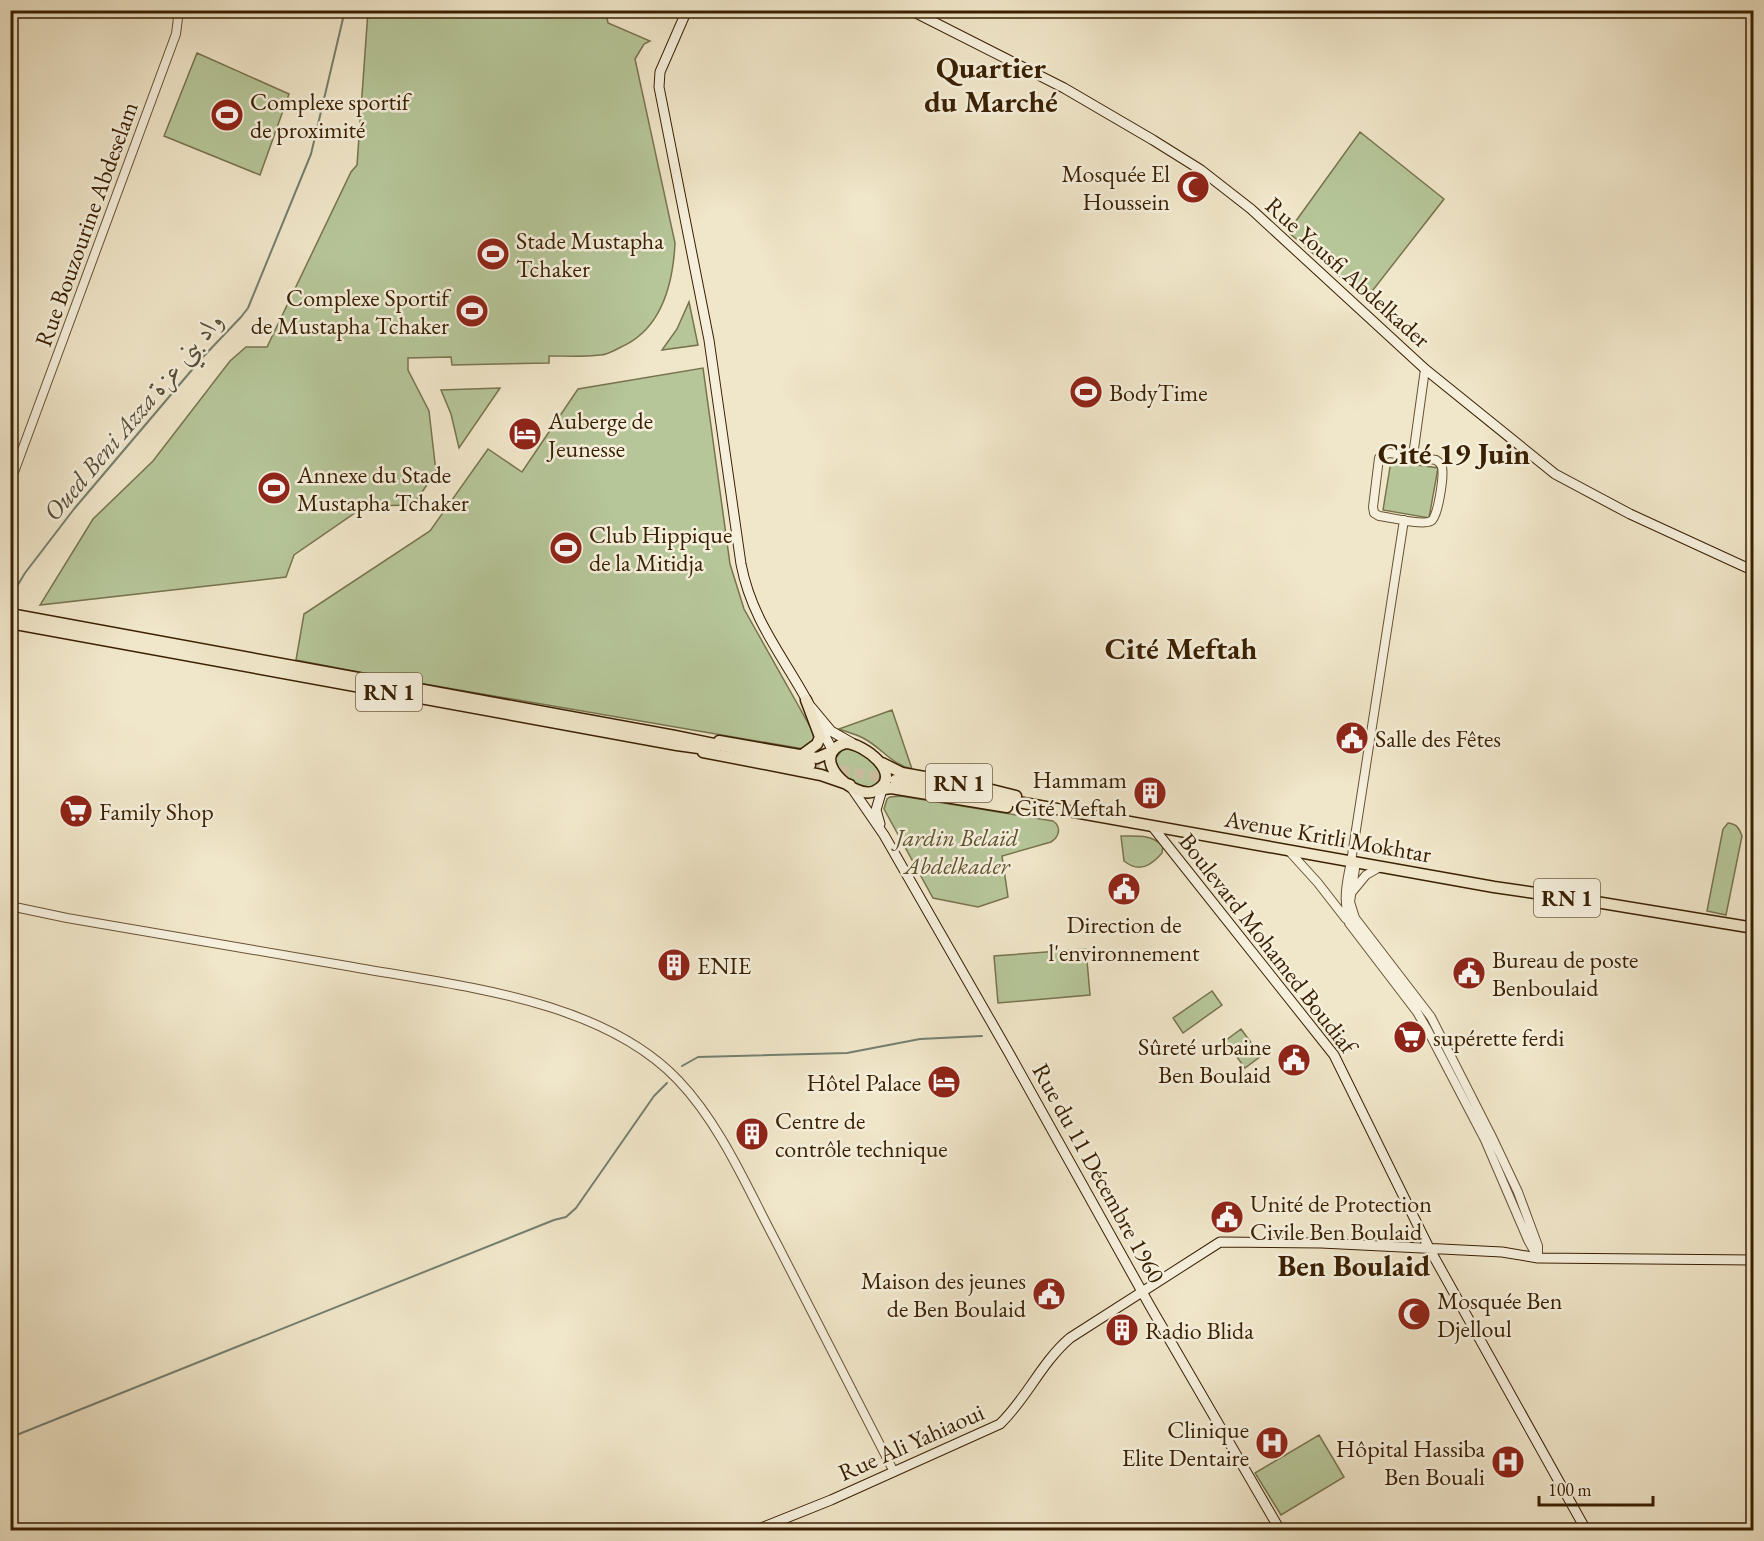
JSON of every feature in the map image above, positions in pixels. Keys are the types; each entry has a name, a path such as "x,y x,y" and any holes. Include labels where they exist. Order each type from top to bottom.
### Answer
{"main road":[{"path":"687,10 660,72 659,87 709,340 741,564 746,589 756,614 833,751"},
{"name":"Rue Yousfi Abdelkader","path":"910,10 1064,88 1201,170 1251,210 1425,369 1555,474 1630,514 1754,572"},
{"name":"RN 1","path":"12,619 810,765"},
{"path":"806,700 831,731 855,744 874,756 882,764 885,785 866,793 850,785 833,770 830,759 833,751 845,743 855,744"},
{"path":"802,755 817,744 820,737 806,700"},
{"name":"RN 1","path":"676,741 731,742 818,758 833,751"},
{"name":"RN 1","path":"676,741 730,758 821,775 850,785"},
{"name":"RN 1","path":"882,764 902,773 1000,791 1035,806"},
{"name":"Rue du 11 Décembre 1960","path":"850,785 884,835 1010,1053 1142,1291 1280,1530"},
{"name":"RN 1","path":"885,785 989,805 1035,806"},
{"name":"Rue du 11 Décembre 1960","path":"884,835 876,810 885,785"},
{"name":"Avenue Kritli Mokhtar","path":"1035,806 1494,887 1754,928"},
{"name":"Boulevard Mohamed Boudiaf","path":"1152,826 1334,1055 1429,1248 1586,1530"},
{"name":"Rue Ali Yahiaoui","path":"756,1530 1000,1424 1015,1409 1056,1351 1094,1322 1220,1242 1263,1241 1429,1248 1502,1252 1538,1258 1754,1260"}],"street":[{"name":"Rue Bouzourine Abdeselam","path":"10,483 176,34 179,10"},
{"path":"1413,456 1425,369"},
{"path":"1390,453 1413,456 1436,460 1440,464 1442,471 1437,515 1430,522 1379,516 1374,513 1379,458 1390,453"},
{"path":"1404,519 1350,902 1355,918 1414,994 1436,1027 1518,1192 1538,1246 1538,1258"},
{"path":"1289,851 1318,883 1428,1030 1485,1140 1538,1258"},
{"path":"1349,923 1345,908 1345,893 1354,862"},
{"path":"1351,893 1366,875 1380,867"},
{"path":"10,906 466,988 570,1013 629,1040 661,1063 703,1109 735,1163 894,1472"}],"green space":[{"name":"Complexe Sportif de Mustapha Tchaker","path":"368,11 589,11 607,18 608,23 650,41 644,44 635,59 675,243 668,289 656,317 635,339 603,355 549,356 549,363 452,365 451,357 408,358 408,370 429,411 436,472 413,505 365,506 294,555 286,577 40,605 93,519 153,461 230,361 246,347 267,347 351,172 357,165"},
{"name":"Complexe sportif de proximité","path":"197,53 289,94 260,175 164,136"},
{"path":"1360,132 1444,199 1366,299 1288,232"},
{"path":"689,302 698,345 662,350 677,329"},
{"name":"Club Hippique de la Mitidja","path":"703,368 730,564 744,609 812,730 814,739 809,747 804,749 296,660 304,614 430,531 488,449 522,472 578,389"},
{"path":"500,388 459,448 451,414 441,390"},
{"path":"1391,461 1438,468 1429,518 1383,510"},
{"path":"892,710 912,769 898,764 863,738 839,729"},
{"path":"853,748 875,762 881,774 878,783 873,787 864,789 840,774 835,759 842,750"},
{"name":"Jardin Belaïd Abdelkader","path":"901,796 1053,821 1058,826 1058,832 1051,842 1002,856 1008,897 978,907 933,898 884,809 887,799"},
{"path":"1728,823 1734,824 1742,836 1726,915 1707,911 1723,829"},
{"path":"1121,836 1154,839 1163,846 1162,853 1154,861 1144,866 1129,865 1124,861"},
{"path":"1086,949 1090,995 998,1003 994,956"},
{"path":"1212,991 1222,1005 1183,1033 1173,1018"},
{"path":"1241,1029 1261,1056 1245,1068 1225,1041"},
{"path":"1319,1435 1344,1477 1281,1515 1255,1473"}],"waterway":[{"name":"Oued Beni Azza واد بني عزة","path":"10,598 25,573 74,509 202,358 248,308 311,154 345,10"},
{"path":"682,1066 698,1057 847,1053 920,1039 982,1036"},
{"path":"10,1440 19,1434 566,1217 576,1208 654,1096 667,1083"}],"tunnel":[{"path":"810,765 892,779"}],"place":[{"name":"Complexe sportif de proximité","path":"227,115"},
{"name":"Mosquée El Houssein","path":"1193,187"},
{"name":"Stade Mustapha Tchaker","path":"493,254"},
{"name":"Complexe Sportif de Mustapha Tchaker","path":"472,311"},
{"name":"BodyTime","path":"1086,392"},
{"name":"Auberge de Jeunesse","path":"525,434"},
{"name":"Annexe du Stade Mustapha Tchaker","path":"274,488"},
{"name":"Club Hippique de la Mitidja","path":"566,548"},
{"name":"Salle des Fêtes","path":"1352,738"},
{"name":"Hammam Cité Meftah","path":"1150,793"},
{"name":"Family Shop","path":"76,811"},
{"name":"Direction de l'environnement","path":"1124,889"},
{"name":"ENIE","path":"674,965"},
{"name":"Bureau de poste Benboulaid","path":"1469,973"},
{"name":"supérette ferdi","path":"1410,1037"},
{"name":"Sûreté urbaine Ben Boulaid","path":"1294,1060"},
{"name":"Hôtel Palace","path":"944,1082"},
{"name":"Centre de contrôle technique","path":"752,1134"},
{"name":"Unité de Protection Civile Ben Boulaid","path":"1227,1217"},
{"name":"Maison des jeunes de Ben Boulaid","path":"1049,1294"},
{"name":"Mosquée Ben Djelloul","path":"1414,1314"},
{"name":"Radio Blida","path":"1122,1330"},
{"name":"Clinique Elite Dentaire","path":"1272,1443"},
{"name":"Hôpital Hassiba Ben Bouali","path":"1508,1462"}],"district":[{"name":"Quartier du Marché","path":"991,84"},
{"name":"Cité 19 Juin","path":"1454,453"},
{"name":"Cité Meftah","path":"1181,648"},
{"name":"Ben Boulaid","path":"1354,1265"}]}
